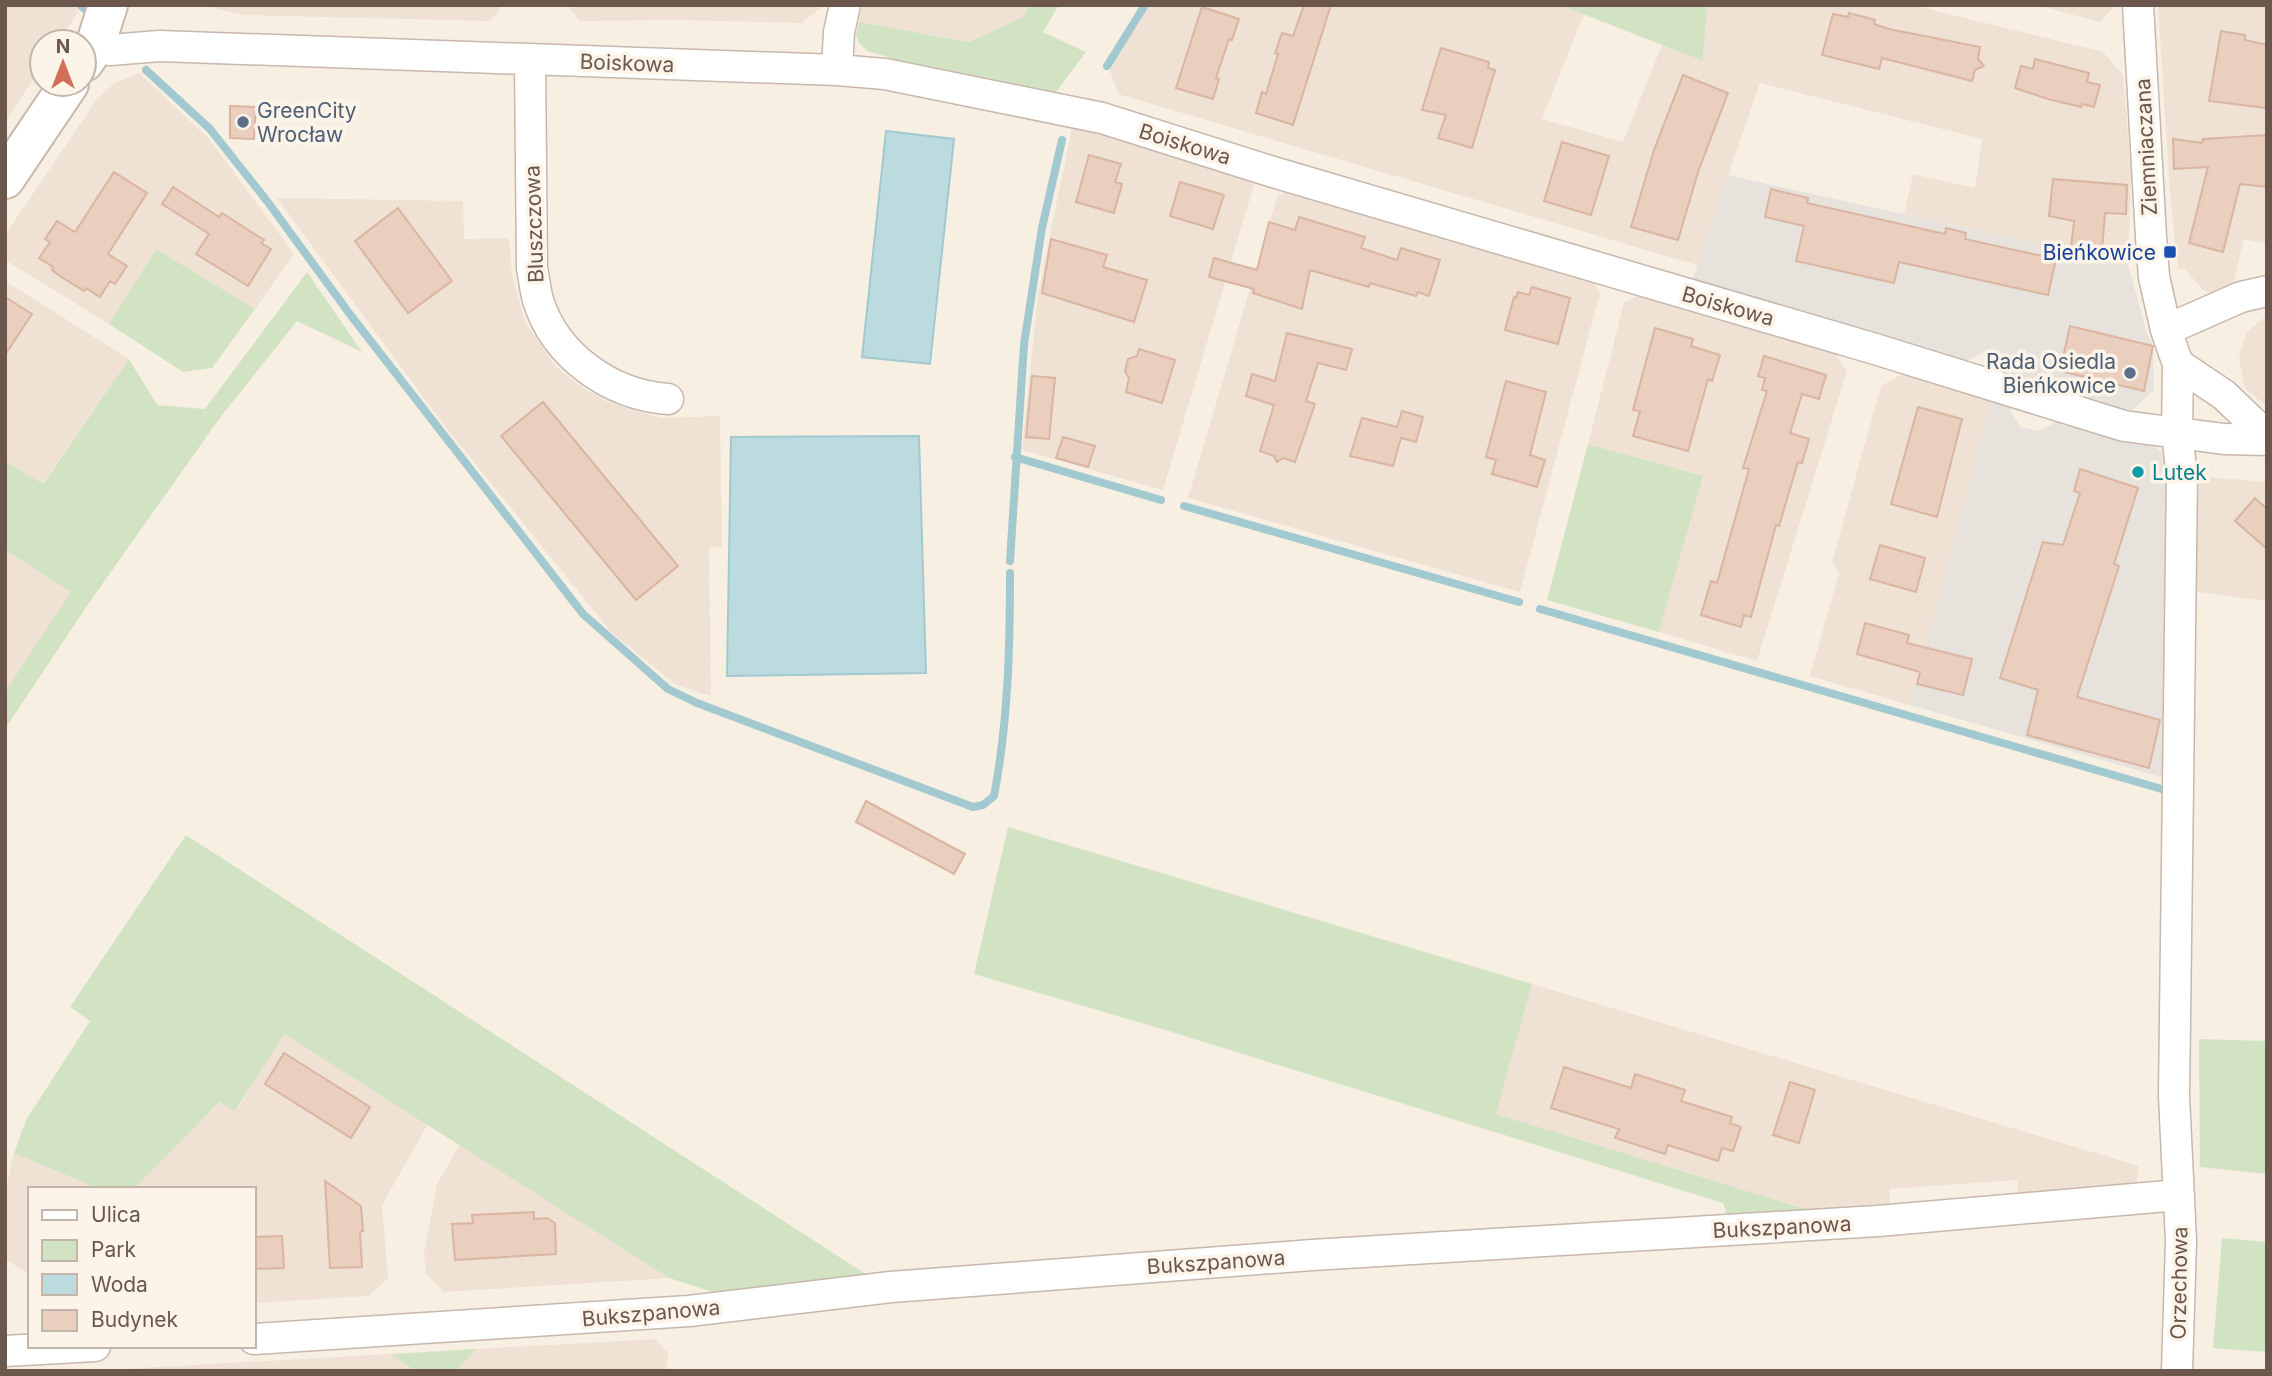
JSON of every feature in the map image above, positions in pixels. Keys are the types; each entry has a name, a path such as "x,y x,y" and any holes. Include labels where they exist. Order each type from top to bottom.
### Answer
{"street":[{"path":"98,32 108,5"},
{"path":"837,70 839,32 845,5"},
{"name":"Ziemniaczana","path":"2138,5 2153,263 2166,330 2178,364"},
{"name":"Boiskowa","path":"98,52 160,46 837,70 885,74 1102,118 1273,172 1888,353 2124,426 2224,439 2267,438"},
{"name":"Bluszczowa","path":"518,60 532,268 539,302 557,336 591,372 633,393 667,400"},
{"path":"5,179 60,98"},
{"path":"2166,330 2241,297 2267,291"},
{"path":"2178,364 2224,395 2267,438"},
{"name":"Orzechowa","path":"2177,1371 2181,1241 2174,1096 2182,476 2177,434 2178,364"},
{"name":"Bukszpanowa","path":"256,1339 689,1311 891,1287 1311,1255 1878,1221 2179,1195"},
{"path":"5,1350 50,1348"}],"shaded area":[{"path":"5,5 72,5 79,11 67,28 28,28 28,87 5,122"},
{"path":"201,5 500,5 499,11 489,21 243,15"},
{"path":"567,5 824,5 802,23 580,21"},
{"path":"862,5 1029,5 1023,17 969,42 859,22"},
{"path":"1150,5 1560,5 1584,14 1542,119 1623,142 1662,45 1703,61 1707,5 1912,5 2103,52 2123,75 2131,174 2128,264 1904,214 1913,174 1975,188 1982,139 1760,83 1697,265 1118,94 1109,68"},
{"path":"2036,5 2114,5 2114,7 2100,22"},
{"path":"2158,5 2267,5 2267,244 2244,239 2232,288 2212,294 2202,289 2185,269 2178,269 2170,192"},
{"path":"139,73 209,139 294,254 255,309 156,249 109,324 5,260 5,235 97,99 116,82"},
{"path":"1073,123 1256,178 1163,490 1022,450 1038,294"},
{"path":"1727,175 2128,264 2147,334 2153,346 2154,390 2132,410 2123,409 2019,381 2001,356 1982,352 1958,366 1691,284"},
{"path":"1293,189 1589,275 1600,293 1520,592 1188,498 1277,197"},
{"path":"277,198 463,201 464,239 509,238 512,275 525,322 556,367 583,388 606,401 632,410 662,418 720,416 722,546 709,548 711,696 676,685 611,632 440,420"},
{"path":"5,281 129,359 42,484 5,461"},
{"path":"1643,293 1832,349 1847,371 1757,661 1659,632 1703,476 1588,444 1624,303"},
{"path":"2267,315 2267,407 2245,388 2239,358 2246,333"},
{"path":"1908,371 1992,399 1910,705 1810,676 1839,573 1832,562 1881,386"},
{"path":"1992,399 2007,404 2020,427 2039,431 2062,419 2157,448 2169,458 2168,779 1910,705"},
{"path":"2193,476 2267,482 2267,601 2191,591"},
{"path":"5,550 72,592 5,692"},
{"path":"1532,984 2139,1166 2136,1187 2019,1197 2017,1180 1889,1189 1890,1209 1815,1212 1496,1114"},
{"path":"283,1034 428,1124 382,1205 388,1278 369,1296 256,1303 256,1187 136,1187 219,1101 236,1111"},
{"path":"460,1144 669,1278 444,1292 426,1274 424,1254 437,1184"},
{"path":"14,1153 94,1187 28,1187 28,1274 5,1259 5,1194"},
{"path":"655,1339 669,1354 665,1371 456,1371 476,1349"},
{"path":"391,1354 415,1371 87,1371"}],"green space":[{"path":"1029,5 1059,5 1043,32 1086,52 1056,92 898,60 867,51 856,35 859,22 969,42 1023,17"},
{"path":"1560,5 1707,5 1703,61"},
{"path":"156,249 255,309 212,368 183,372 109,324"},
{"path":"307,272 362,352 297,321 219,419 89,603 5,729 5,692 71,592 5,550 5,461 43,484 129,359 157,405 205,409"},
{"path":"1588,444 1703,476 1659,632 1547,600"},
{"path":"1008,827 1532,984 1496,1114 1815,1212 1728,1219 1723,1203 1172,1032 974,974"},
{"path":"186,835 878,1282 719,1294 669,1278 284,1034 235,1111 219,1102 136,1187 94,1187 14,1153 26,1120 90,1021 70,1007"},
{"path":"2199,1039 2267,1041 2267,1174 2200,1167"},
{"path":"2222,1238 2267,1242 2267,1352 2213,1348"},
{"path":"476,1349 456,1371 415,1371 391,1354"}],"water":[{"path":"886,131 954,139 930,364 862,357"},
{"path":"919,436 926,673 727,676 731,437"}],"building":[{"path":"1304,5 1331,5 1293,125 1256,113 1262,92 1266,94 1282,33 1293,36"},
{"path":"1202,7 1239,19 1216,78 1219,79 1213,99 1176,88"},
{"path":"1849,13 1875,20 1874,24 1889,29 1980,47 1978,59 1984,66 1975,70 1972,81 1882,58 1879,69 1822,55 1833,14 1848,17"},
{"path":"2221,31 2245,35 2245,40 2267,45 2267,108 2209,101"},
{"path":"1441,48 1489,62 1488,68 1495,70 1472,148 1438,138 1446,115 1422,110"},
{"path":"2035,59 2089,73 2087,82 2100,85 2094,107 2082,104 2081,107 2015,88 2021,66 2033,69"},
{"path":"1683,75 1728,93 1698,172 1678,240 1631,227 1654,150"},
{"name":"GreenCity Wrocław","path":"230,106 256,107 254,139 230,138"},
{"path":"2267,135 2267,187 2240,184 2223,252 2189,243 2208,167 2174,169 2173,139 2202,143 2203,139"},
{"path":"1562,142 1609,156 1591,215 1544,201"},
{"path":"1089,155 1121,164 1115,182 1122,184 1114,213 1076,202"},
{"path":"114,172 147,193 108,254 127,266 115,284 110,281 100,297 63,278 39,258 50,242 45,239 57,221 75,232"},
{"path":"2053,179 2127,185 2126,214 2105,213 2102,251 2071,248 2074,221 2049,216"},
{"path":"1180,182 1224,195 1213,229 1170,216"},
{"path":"173,187 219,217 222,213 264,240 261,243 271,249 248,286 196,254 209,234 162,204"},
{"path":"1771,189 1808,198 1807,203 1945,234 1946,228 1966,233 1965,239 2056,259 2048,295 1899,262 1894,283 1796,261 1804,226 1765,217"},
{"path":"398,208 452,281 408,313 355,241"},
{"path":"1299,217 1365,237 1361,248 1397,260 1401,248 1440,260 1429,296 1418,292 1416,296 1370,283 1369,287 1310,270 1302,309 1253,293 1254,289 1209,277 1214,258 1257,270 1269,222 1295,230"},
{"path":"1051,239 1107,255 1103,267 1147,280 1134,322 1042,293"},
{"path":"1532,287 1570,298 1558,344 1505,330 1514,297 1516,298 1518,292 1529,295"},
{"path":"5,297 32,314 5,355"},
{"path":"2070,326 2153,346 2144,391 2060,371"},
{"path":"1655,328 1693,339 1691,346 1720,355 1712,381 1708,379 1688,451 1633,436 1640,411 1633,410"},
{"path":"1287,333 1352,349 1346,370 1318,363 1306,401 1315,404 1295,462 1283,458 1277,462 1274,456 1260,451 1274,405 1246,396 1252,374 1275,381"},
{"path":"1139,349 1175,360 1162,403 1126,392 1129,378 1125,371 1128,359 1137,356"},
{"path":"1764,356 1826,375 1819,399 1802,394 1790,433 1809,439 1802,463 1798,462 1779,526 1776,525 1751,617 1744,615 1741,627 1701,615 1711,581 1717,583 1749,469 1743,468 1767,391 1762,390 1765,378 1758,376"},
{"path":"1032,376 1055,378 1049,439 1026,437"},
{"path":"1506,381 1546,392 1530,455 1545,460 1537,487 1492,474 1496,460 1486,457"},
{"path":"543,402 678,566 636,600 501,436"},
{"path":"1918,407 1962,419 1937,517 1891,504"},
{"path":"1402,411 1423,417 1416,442 1401,438 1393,466 1350,456 1362,418 1397,427"},
{"path":"1063,437 1095,446 1088,467 1056,458"},
{"path":"2080,469 2138,488 2114,564 2119,566 2077,697 2160,720 2149,768 2027,735 2038,690 2000,678 2043,542 2063,545 2080,493 2074,491"},
{"path":"2255,498 2267,509 2267,549 2235,521"},
{"path":"1880,545 1925,558 1916,592 1870,579"},
{"path":"1865,623 1909,635 1907,643 1972,659 1963,695 1917,684 1920,672 1857,654"},
{"path":"866,801 965,854 954,874 856,822"},
{"path":"284,1053 370,1107 351,1138 265,1084"},
{"path":"1564,1067 1631,1088 1635,1074 1685,1090 1681,1101 1732,1117 1730,1123 1741,1127 1733,1151 1722,1148 1718,1161 1668,1145 1665,1154 1615,1138 1619,1129 1551,1108"},
{"path":"1790,1082 1815,1090 1799,1143 1773,1135"},
{"path":"325,1181 361,1206 362,1267 330,1268"},
{"path":"534,1212 534,1219 547,1218 555,1223 556,1254 455,1260 452,1224 473,1223 472,1215"},
{"path":"282,1236 284,1268 256,1269 256,1237"}],"waterway":[{"path":"80,5 88,12"},
{"path":"1107,66 1145,5"},
{"path":"146,70 210,129 583,614 668,689 697,703 973,807 983,805 994,796 1002,741 1009,657 1010,573"},
{"path":"1010,561 1024,344 1042,228 1062,140"},
{"path":"1015,457 1161,500"},
{"path":"1184,506 1519,602"},
{"path":"1540,609 2165,790"}],"place":[{"name":"GreenCity Wrocław","path":"243,122"},
{"name":"Bieńkowice","path":"2170,252"},
{"name":"Rada Osiedla Bieńkowice","path":"2130,373"},
{"name":"Lutek","path":"2138,472"}]}
